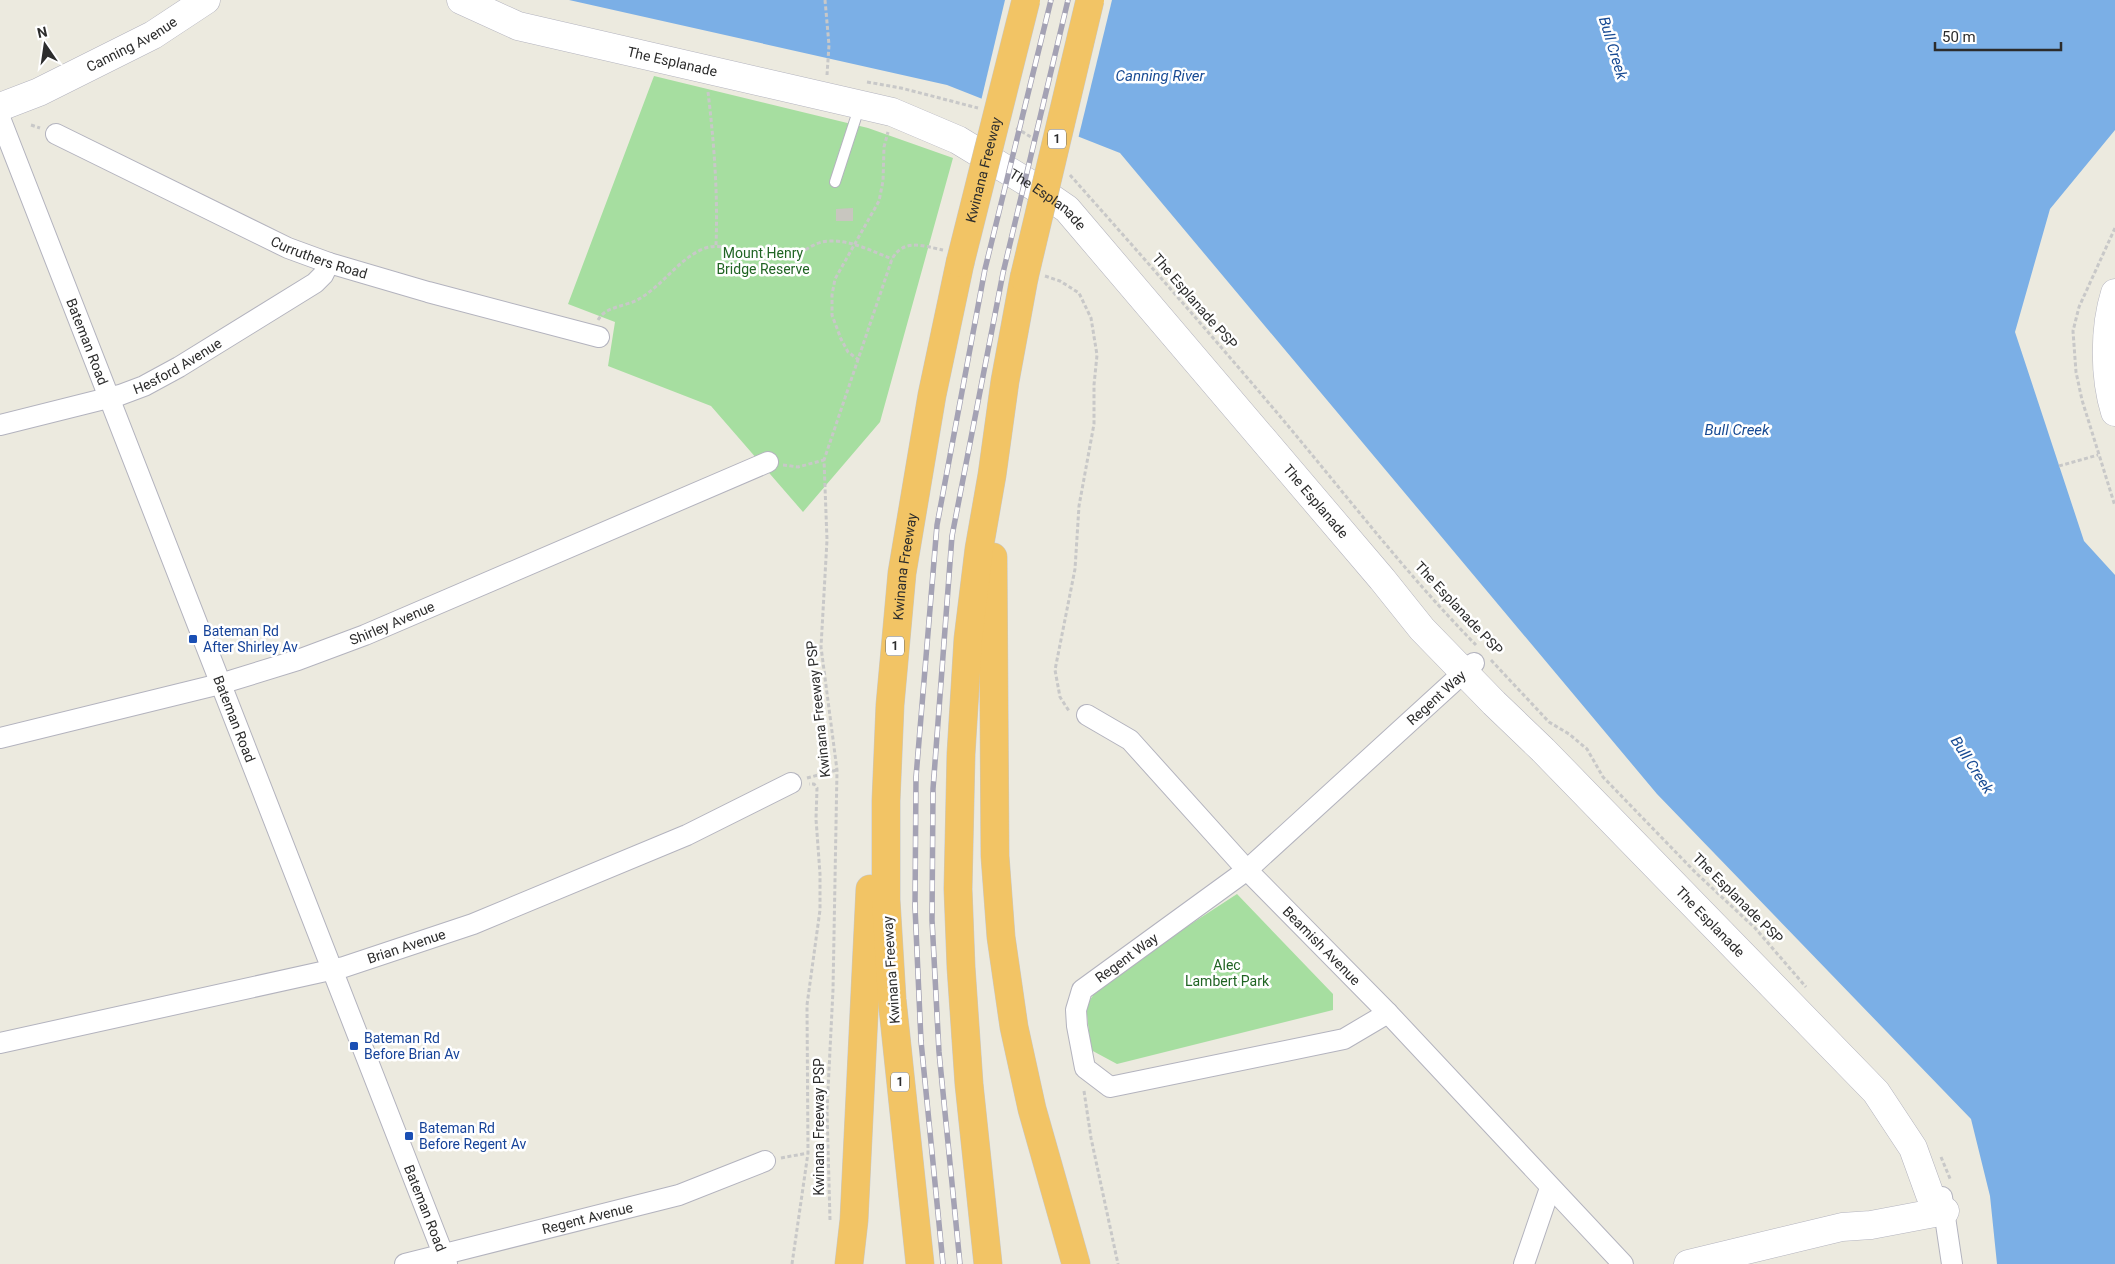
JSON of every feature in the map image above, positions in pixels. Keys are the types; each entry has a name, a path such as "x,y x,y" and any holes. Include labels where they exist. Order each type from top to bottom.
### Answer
{"highway":[{"name":"Kwinana Freeway","path":"920,1264 892,990 886,900 887,772 890,705 902,573 955,265 1026,0"},
{"name":"1","path":"988,1264 969,1084 958,889 961,754 968,639 979,549 992,475 1005,381 1032,276 1090,0"},
{"path":"849,1264 854,1220 881,633 899,503 955,265"},
{"path":"992,475 995,856 1000,937 1014,1027 1032,1109 1076,1264"}],"street":[{"name":"Canning Avenue","path":"0,107 39,92 153,35 206,0"},
{"name":"The Esplanade","path":"461,0 518,26 892,112 958,140 1067,209 1382,579 1422,629 1477,660 1494,704 1544,750 1876,1092 1913,1148 1940,1200"},
{"name":"Bateman Road","path":"0,118 445,1259"},
{"name":"Curruthers Road","path":"56,134 288,248 329,263 428,292 599,337"},
{"name":"Hesford Avenue","path":"0,425 109,398 144,386 315,283 323,275 329,263"},
{"path":"2115,293 2108,331 2108,372 2115,412"},
{"name":"Shirley Avenue","path":"0,738 220,684 298,660 365,635 768,462"},
{"name":"Regent Way","path":"1085,1068 1076,1010 1082,990 1247,870 1477,660"},
{"name":"Beamish Avenue","path":"1087,715 1130,740 1247,870 1388,1013 1623,1264"},
{"name":"Brian Avenue","path":"0,1043 332,970 473,924 687,836 791,783"},
{"path":"1085,1068 1110,1087 1344,1039 1388,1013"},
{"name":"Regent Avenue","path":"405,1264 445,1259 679,1195 765,1161"},
{"path":"1524,1264 1550,1188"},
{"path":"1688,1264 1842,1227 1871,1226 1940,1200"},
{"path":"1938,1264 1940,1200"},
{"path":"1940,1200 1952,1264"}],"lane":[{"path":"835,182 860,104"}],"path":[{"path":"825,0 829,45 827,75"},
{"path":"712,70 708,90 713,132 717,215 716,245"},
{"path":"900,88 984,110"},
{"path":"1015,126 1037,140"},
{"name":"The Esplanade PSP","path":"1070,174 1284,420 1366,521 1446,614 1477,660 1549,722 1569,734 1587,749 1603,777 1696,873 1755,928 1808,989"},
{"path":"859,360 848,352 840,339 832,315 832,295 835,279 879,201 883,181"},
{"path":"599,337 597,320 602,312 638,300 669,276 683,261 703,249 716,245 769,258 798,254 814,244 831,240 855,245 892,259 903,246 915,244 955,265"},
{"name":"Kwinana Freeway PSP","path":"830,1226 827,1110 833,990 837,770 821,647 827,540 824,460 892,259"},
{"path":"1032,276 1060,281 1079,293 1091,318 1097,355 1094,386 1094,424 1079,506 1075,569 1054,670 1060,697 1070,713 1087,715"},
{"path":"2059,466 2098,455"},
{"path":"768,462 798,467 824,460"},
{"path":"791,783 837,770"},
{"path":"791,783 814,784 818,788 816,819 820,874 820,910 807,1006 808,1153 792,1264"},
{"path":"1085,1068 1084,1096 1091,1138 1118,1264"},
{"path":"765,1161 808,1153"},
{"path":"1940,1155 1948,1172 1940,1200"}],"green space":[{"name":"Mount Henry Bridge Reserve","path":"654,76 868,128 953,158 880,422 803,512 711,406 608,366 615,322 568,304"},
{"name":"Alec Lambert Park","path":"1237,894 1333,994 1333,1010 1117,1064 1091,1050 1086,1006 1102,982"}],"water":[{"name":"Bull Creek","path":"569,0 2115,0 2115,130 2050,209 2015,332 2084,541 2115,575 2115,1264 1997,1264 1990,1196 1971,1119 1657,794 1120,153 947,85"}],"pier":[{"path":"1005,0 1112,0 1078,139 981,101"}],"building":[{"path":"853,208 853,221 836,221 836,209"}],"railway":[{"path":"943,1264 921,1041 915,907 916,777 937,525 985,269 1051,0"},
{"path":"960,1264 939,1052 932,920 933,789 952,536 1003,273 1068,0"}],"place":[{"name":"Bateman Rd After Shirley Av","path":"193,639"},
{"name":"Bateman Rd Before Brian Av","path":"354,1046"},
{"name":"Bateman Rd Before Regent Av","path":"409,1136"}],"water label":[{"name":"Canning River","path":"1160,76"}]}
